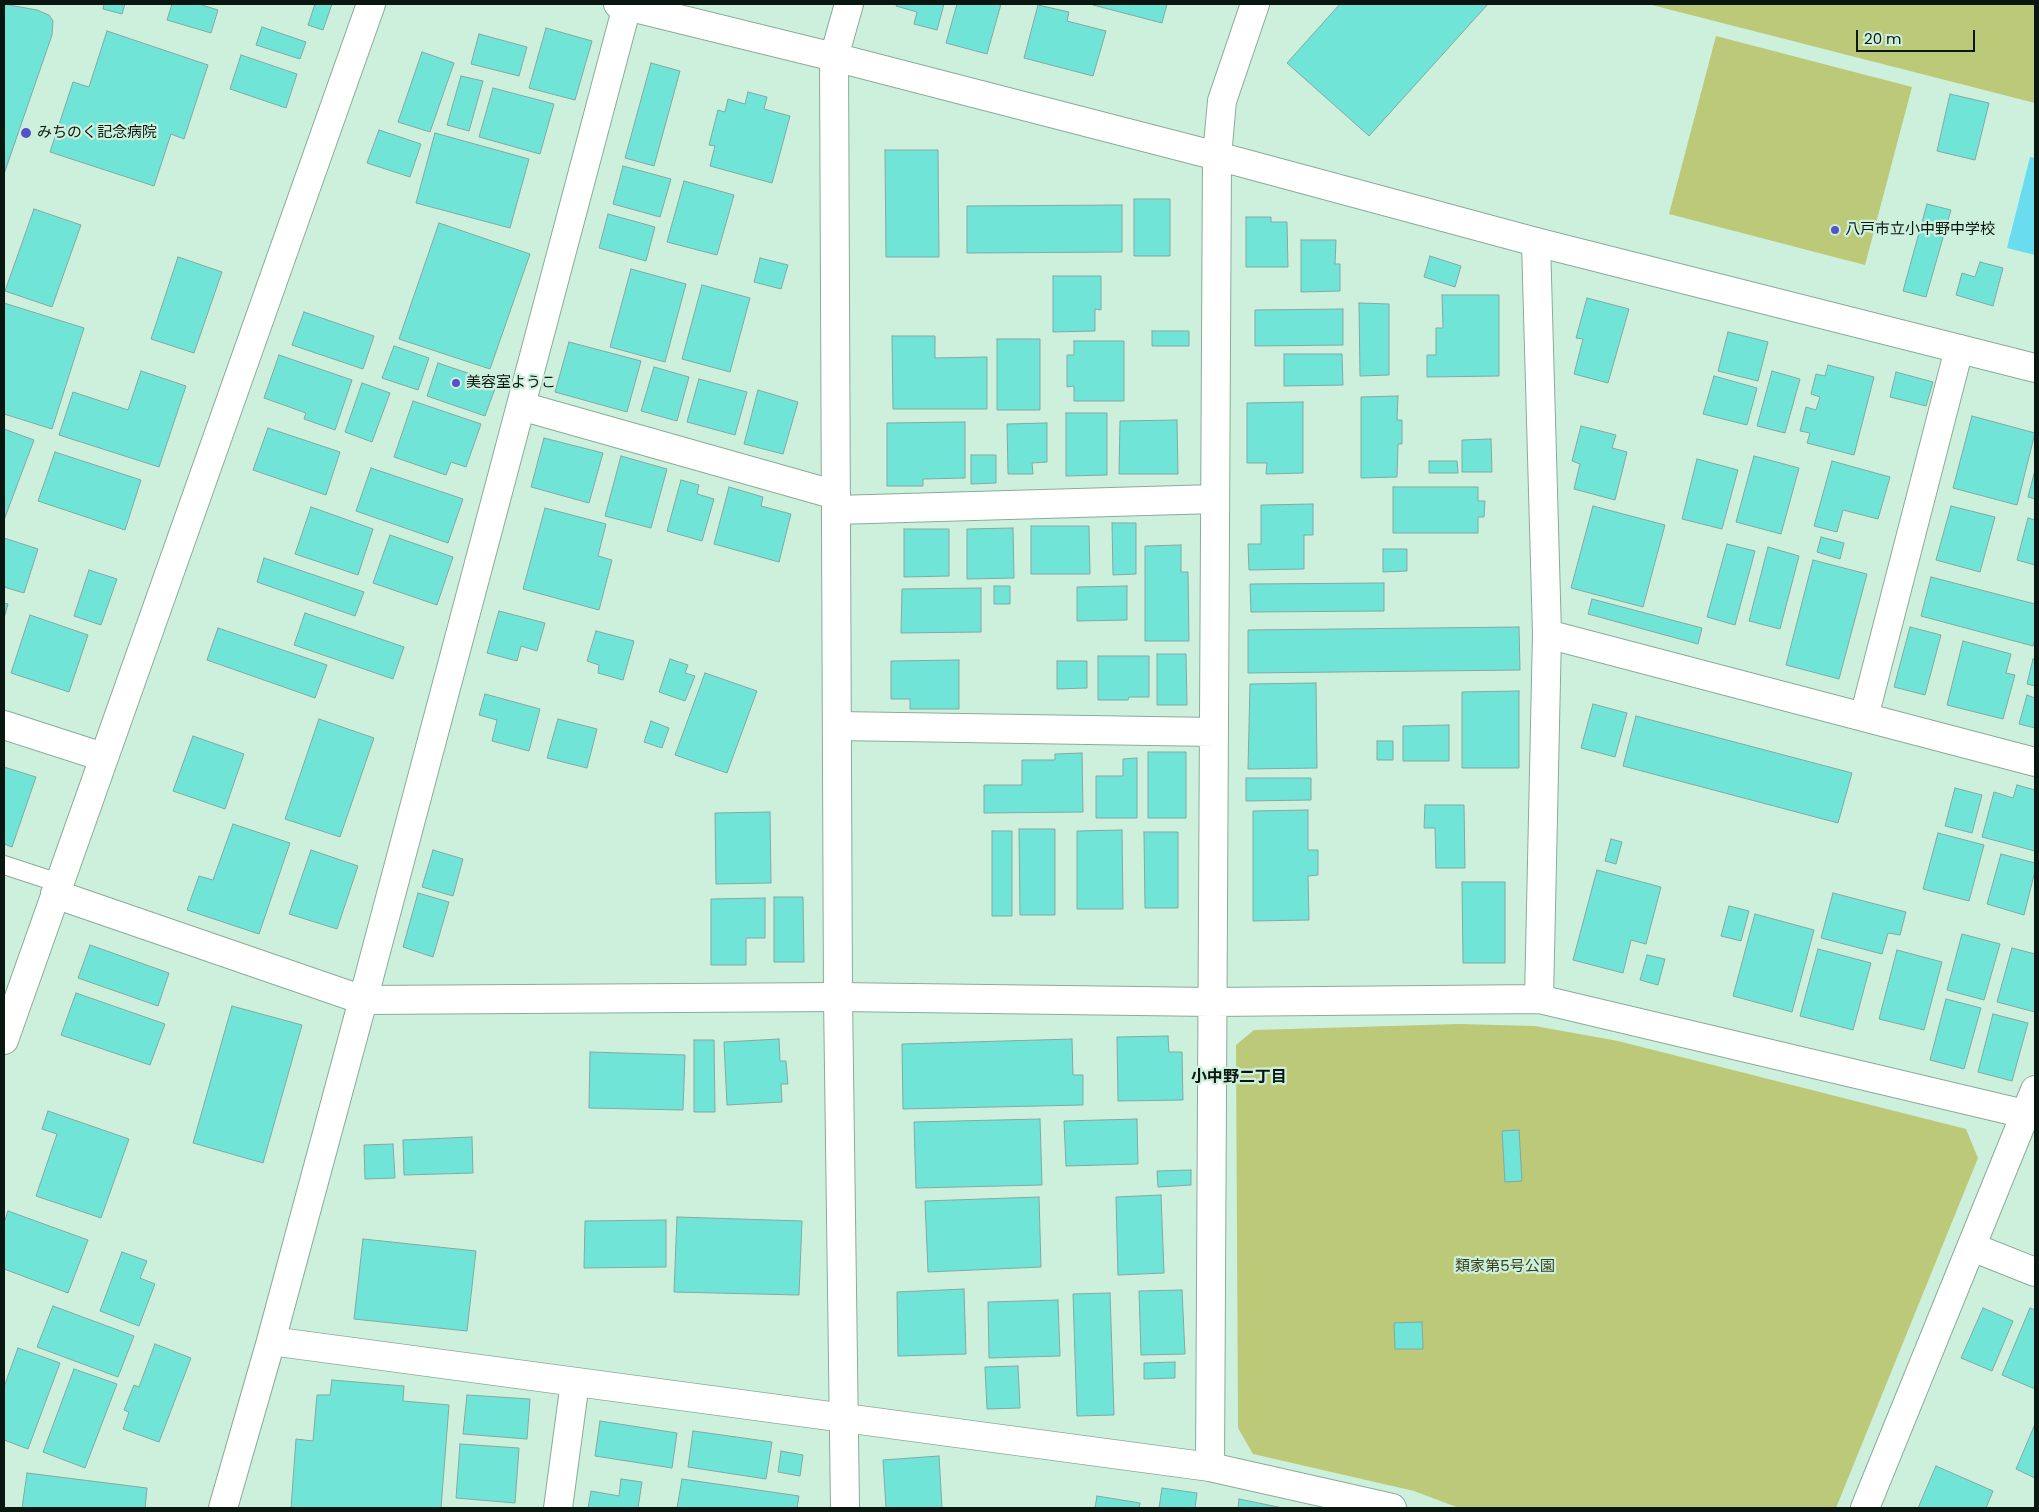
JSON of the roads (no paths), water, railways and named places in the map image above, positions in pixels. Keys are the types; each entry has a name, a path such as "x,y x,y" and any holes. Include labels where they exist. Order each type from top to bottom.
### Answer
{"street":[{"path":"4,1040 371,4"},
{"path":"845,1508 838,997 834,57 848,4"},
{"path":"223,1508 271,1340 520,406 622,5 834,57 1217,156 1536,242 2035,368"},
{"path":"1210,1467 1217,156 1222,101 1250,5"},
{"path":"1536,242 1547,634 1539,999"},
{"path":"1864,717 1959,349"},
{"path":"520,406 836,502 1215,499"},
{"path":"1547,634 2035,762"},
{"path":"4,725 103,757"},
{"path":"837,726 1214,732"},
{"path":"57,888 362,1000 838,997 1212,1002 1539,999 2030,1102 1865,1508"},
{"path":"1972,1247 2035,1272"},
{"path":"271,1340 1210,1467 1392,1508"},
{"path":"558,1508 575,1382"}],"lane":[{"path":"4,865 57,888"}],"water":[{"path":"2030,157 2035,158 2035,255 2007,248"}],"place":[{"name":"みちのく記念病院","path":"26,133"},
{"name":"八戸市立小中野中学校","path":"1835,230"},
{"name":"美容室ようこ","path":"456,383"}],"district":[{"name":"小中野二丁目","path":"1239,1078"}],"park label":[{"name":"類家第5号公園","path":"1505,1267"}]}
